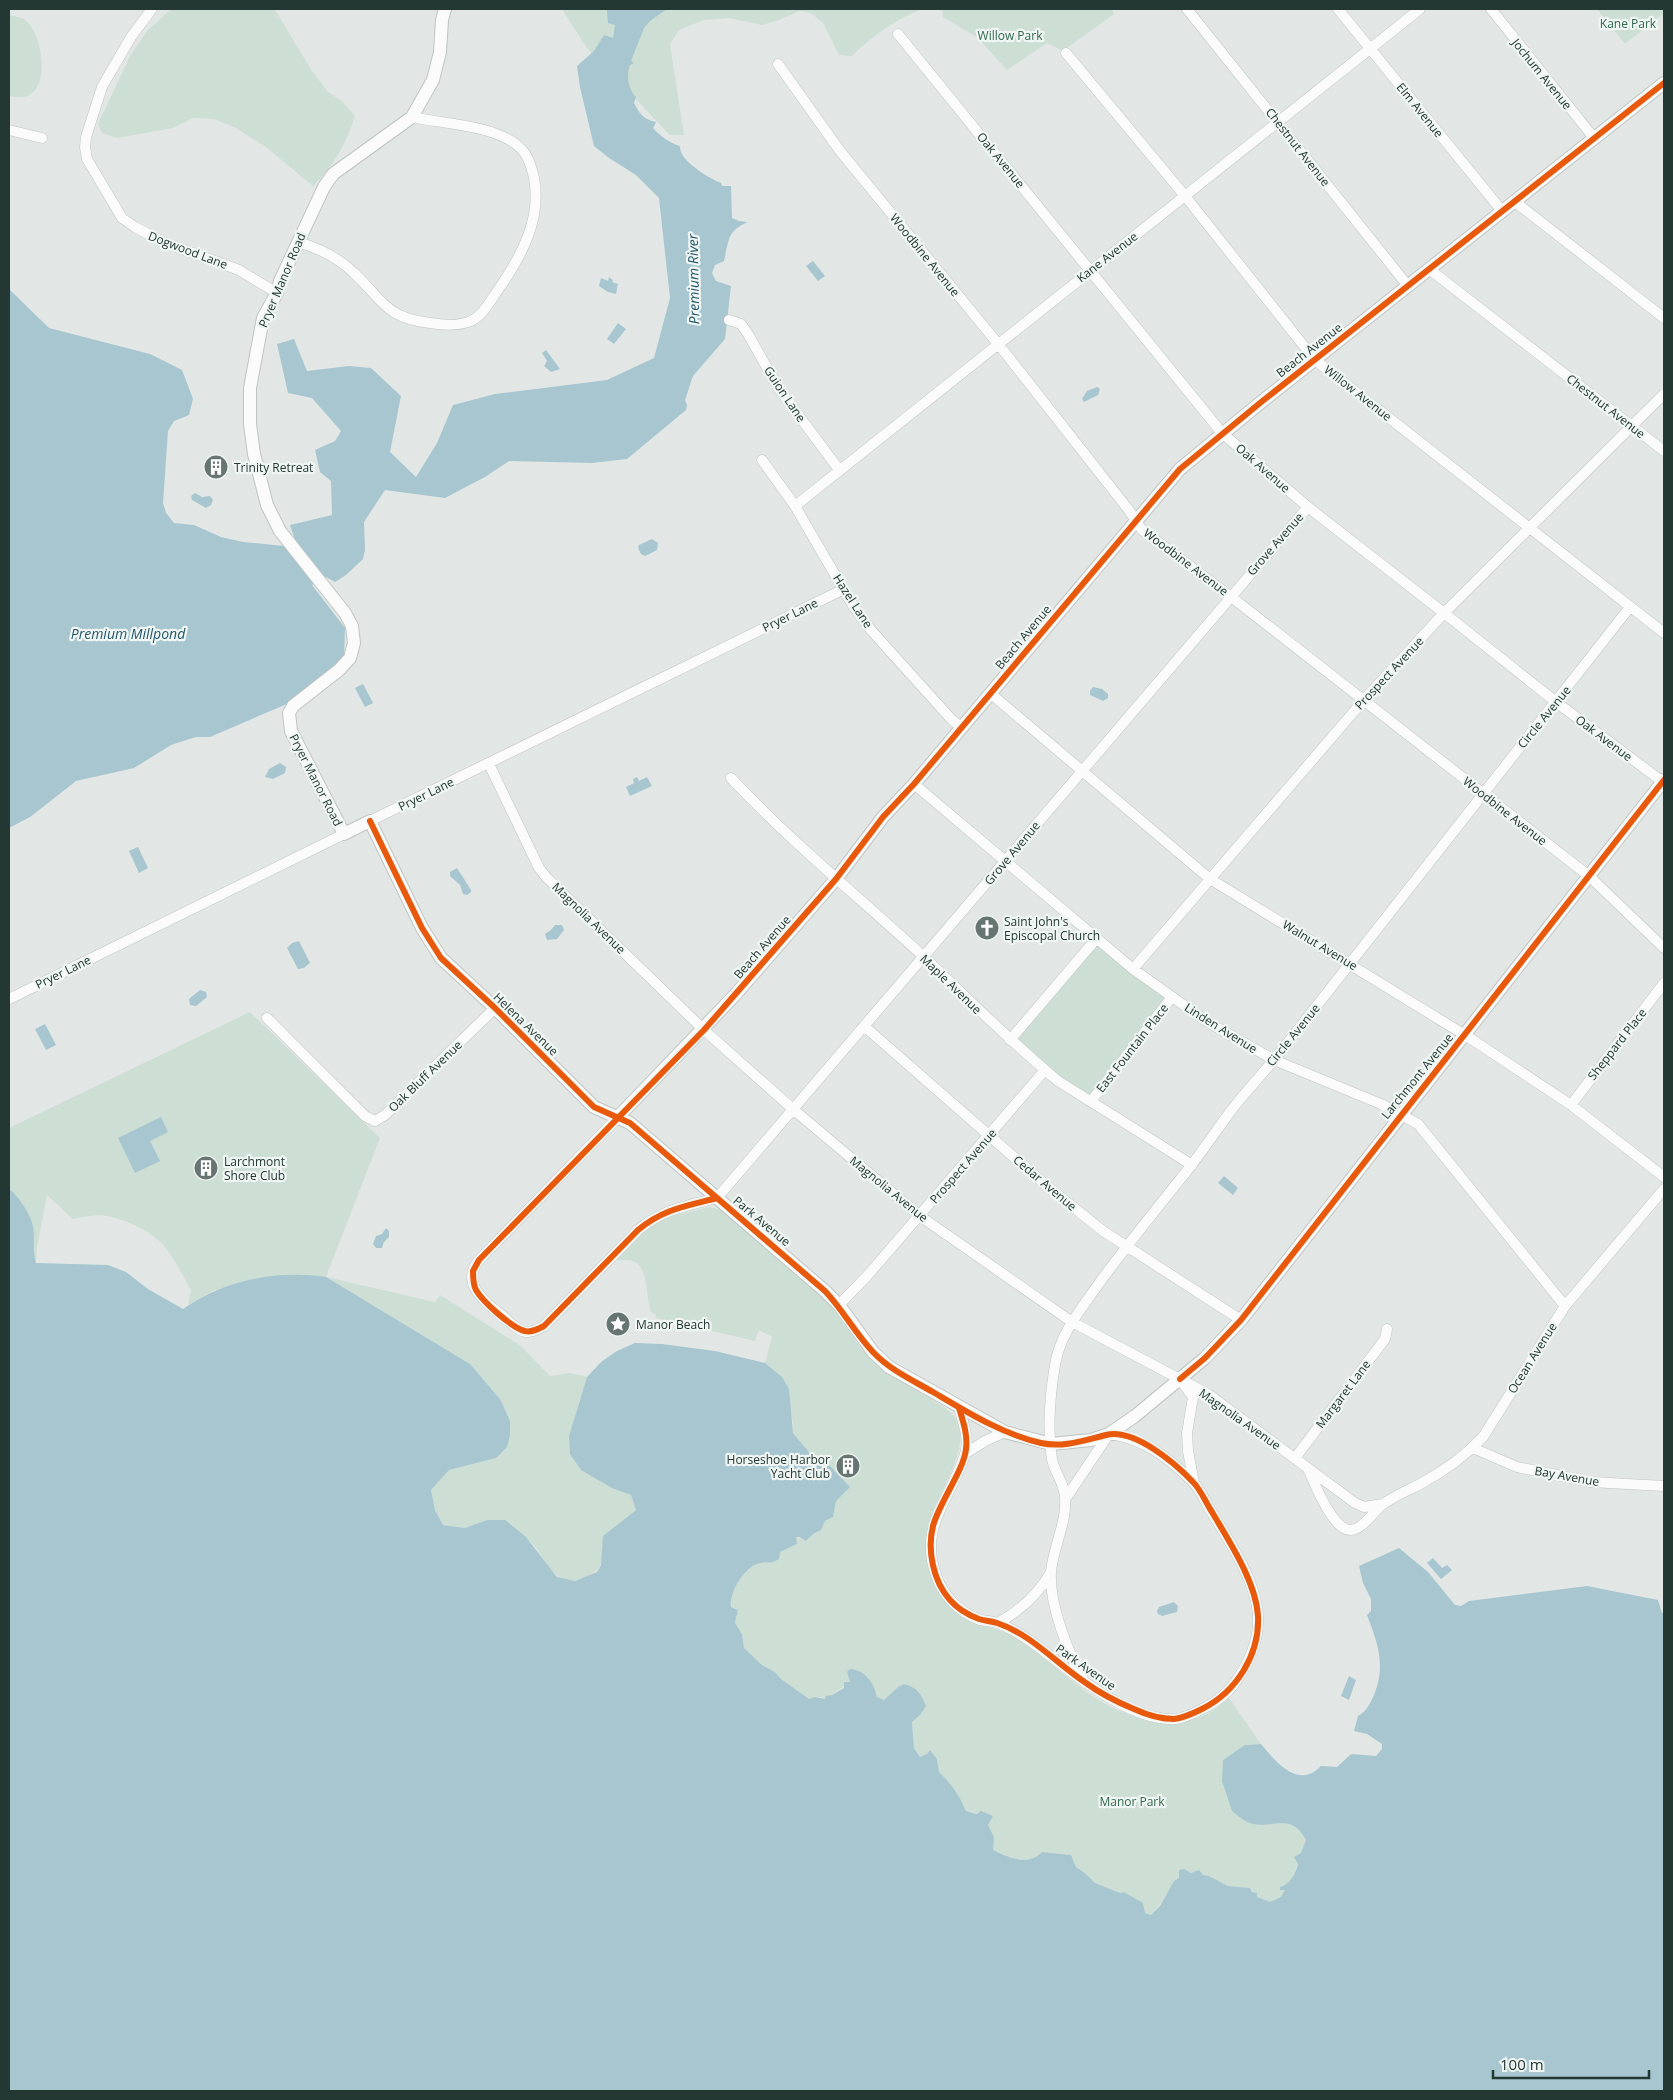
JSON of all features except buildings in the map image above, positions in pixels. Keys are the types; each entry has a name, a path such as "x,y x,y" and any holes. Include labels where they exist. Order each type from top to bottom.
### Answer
{"street":[{"name":"Dogwood Lane","path":"152,9 131,37 102,87 86,137 87,160 122,218 163,242 239,270 277,293"},
{"name":"Pryer Manor Road","path":"344,834 291,731 289,713 293,706 339,670 350,658 354,643 352,626 345,613 288,543 267,505 254,454 250,424 250,388 258,338 264,318 324,187 333,174 412,117 433,80 440,52 442,20 445,9"},
{"name":"Chestnut Avenue","path":"1187,9 1408,286"},
{"name":"Elm Avenue","path":"1338,9 1502,212"},
{"name":"Kane Avenue","path":"794,506 1420,9"},
{"name":"Jochum Avenue","path":"1491,9 1594,138"},
{"name":"Oak Avenue","path":"898,34 1222,433 1308,507 1556,702 1664,781"},
{"name":"Willow Avenue","path":"1066,53 1185,196 1315,360 1664,633"},
{"name":"Woodbine Avenue","path":"778,64 840,151 999,345 1142,530 1230,596 1589,876 1664,948"},
{"name":"Beach Avenue","path":"473,1280 472,1271 480,1260 704,1030 836,879 883,817 914,784 1180,469 1222,433 1664,82"},
{"path":"298,242 317,248 353,271 391,312 405,318 429,323 462,323 472,320 485,308 506,280 525,245 536,201 531,164 526,154 518,146 492,131 412,117"},
{"path":"9,130 42,138"},
{"path":"1514,201 1664,318"},
{"name":"Chestnut Avenue","path":"1430,269 1664,451"},
{"name":"Guion Lane","path":"729,320 741,324 779,389 840,471"},
{"name":"Prospect Avenue","path":"1133,969 1363,701 1444,613 1664,394"},
{"name":"Hazel Lane","path":"762,460 794,506 870,629 952,720 961,727"},
{"name":"Grove Avenue","path":"717,1198 1308,507"},
{"name":"Pryer Lane","path":"9,999 844,589"},
{"name":"Circle Avenue","path":"1085,1683 1074,1663 1066,1641 1052,1590 1052,1572 1066,1498 1062,1481 1052,1461 1049,1429 1056,1362 1064,1337 1072,1322 1126,1247 1192,1165 1234,1107 1351,964 1630,607"},
{"name":"Walnut Avenue","path":"990,693 1210,878 1465,1035 1570,1105 1664,1177"},
{"name":"Magnolia Avenue","path":"489,764 542,873 704,1030 794,1110 920,1216 1072,1322 1208,1394 1355,1503 1364,1507 1383,1504"},
{"name":"Maple Avenue","path":"731,778 765,815 1045,1070 1192,1165"},
{"name":"Larchmont Avenue","path":"1109,1434 1205,1358 1242,1320 1401,1114 1664,781"},
{"name":"Linden Avenue","path":"914,784 1004,862 1133,969 1206,1021 1274,1060 1401,1114 1418,1124 1564,1306"},
{"name":"Helena Avenue","path":"370,821 422,928 441,958 495,1008 594,1107 630,1123 717,1198"},
{"path":"1010,1040 1097,938"},
{"name":"Sheppard Place","path":"1570,1105 1664,983"},
{"name":"East Fountain Place","path":"1092,1100 1172,997"},
{"name":"Oak Bluff Avenue","path":"267,1018 365,1116 375,1121 385,1115 495,1008"},
{"name":"Cedar Avenue","path":"864,1026 1048,1187 1126,1247 1242,1320"},
{"name":"Prospect Avenue","path":"839,1306 920,1216 1045,1070"},
{"name":"Ocean Avenue","path":"1383,1504 1425,1481 1473,1448 1484,1438 1564,1306 1664,1189"},
{"name":"Park Avenue","path":"473,1280 479,1296 488,1304 515,1326 526,1332 534,1331 544,1326 652,1219 678,1207 717,1198 776,1247 839,1306 864,1342 889,1368 1005,1432 1051,1444 1091,1440 1109,1434 1128,1436 1141,1441 1161,1455 1194,1483 1242,1566 1256,1603 1258,1616 1256,1638 1243,1672 1222,1697 1195,1713 1177,1719 1150,1715 1105,1696 1031,1641 998,1623 980,1620 961,1610 951,1601 941,1587 935,1573 931,1552 933,1525 966,1453 964,1426 959,1408"},
{"name":"Margaret Lane","path":"1295,1458 1386,1339 1387,1329"},
{"name":"Park Avenue","path":"1180,1379 1193,1397 1187,1433 1194,1483"},
{"path":"966,1453 985,1441 1005,1432"},
{"name":"Circle Avenue","path":"1066,1498 1109,1434"},
{"name":"Bay Avenue","path":"1473,1448 1517,1467 1591,1482 1664,1486"},
{"path":"1308,1468 1318,1492 1336,1521 1345,1529 1357,1528 1383,1504"},
{"name":"Circle Avenue","path":"998,1623 1016,1613 1028,1603 1043,1587 1052,1572"}],"green space":[{"path":"171,9 273,9 277,13 312,71 328,92 342,101 355,116 348,136 338,154 327,171 313,186 267,148 236,128 214,119 193,118 173,128 117,138 102,133 98,124 130,56 147,31"},
{"path":"562,9 923,9 904,17 885,29 852,56 839,55 823,23 811,13 800,11 762,25 729,18 704,20 679,30 670,44 684,135 670,135 586,47"},
{"name":"Willow Park","path":"942,9 1112,9 1114,14 1063,51 1047,43 1007,70 978,38 943,17"},
{"name":"Kane Park","path":"1597,9 1664,9 1664,13 1625,44"},
{"path":"9,15 24,19 30,25 39,44 42,68 40,79 37,88 29,96 9,96"},
{"path":"1098,942 1168,997 1091,1097 1057,1076 1014,1038"},
{"path":"250,1012 380,1138 326,1277 214,1290 188,1305 191,1290 169,1252 160,1241 146,1231 123,1220 103,1215 73,1219 47,1195 37,1247 36,1263 9,1229 9,1128"},
{"name":"Manor Park","path":"709,1207 726,1211 818,1291 830,1303 849,1332 878,1366 944,1407 957,1420 960,1430 960,1442 957,1456 931,1518 927,1543 927,1556 933,1580 950,1606 967,1618 1019,1639 1100,1701 1138,1717 1172,1722 1190,1720 1206,1714 1229,1698 1261,1744 1245,1745 1269,1824 1281,1823 1295,1827 1306,1840 1290,1882 1280,1890 1285,1890 1281,1897 1270,1902 1259,1899 1250,1888 1228,1886 1209,1876 1179,1870 1179,1878 1152,1915 1145,1913 1143,1903 1124,1892 1120,1893 1095,1883 1076,1867 1070,1855 1043,1852 1037,1857 1024,1860 998,1852 992,1849 994,1837 988,1825 992,1816 966,1811 955,1790 939,1772 937,1759 930,1750 927,1754 920,1757 914,1748 912,1722 920,1715 898,1687 884,1700 877,1697 876,1692 850,1682 825,1699 820,1697 809,1699 781,1679 775,1672 762,1665 744,1648 742,1634 735,1623 737,1616 735,1608 731,1607 732,1594 739,1581 748,1569 754,1565 775,1561 780,1552 793,1546 796,1537 806,1541 813,1534 821,1530 825,1521 833,1517 836,1501 824,1460 815,1469 809,1459 809,1452 793,1433 793,1423 782,1377 765,1363 772,1337 759,1330 755,1341 656,1318 649,1306 645,1277 642,1270 633,1261 617,1260 645,1230 661,1219"},
{"path":"326,1277 435,1302 440,1295 521,1346 550,1376 570,1373 587,1377 569,1436 612,1488 631,1495 636,1510 603,1536 602,1561 593,1573 574,1580 564,1579 550,1568 525,1537 511,1529 487,1520 465,1528 443,1525 435,1510 431,1490 449,1470 496,1458 500,1399 470,1364"}],"water":[{"name":"Premium Millpond","path":"667,9 650,21 644,28 631,61 634,63 630,65 628,77 631,90 636,97 634,103 642,116 656,122 653,128 658,133 680,146 681,152 689,163 702,173 721,183 722,186 731,186 732,218 748,222 732,233 724,261 715,265 712,273 716,281 731,286 725,339 693,376 685,400 686,410 627,459 592,463 509,461 485,477 445,498 385,490 364,522 365,550 363,559 346,575 335,582 326,577 312,585 345,628 344,659 289,703 210,737 196,737 171,745 134,768 76,781 30,817 9,828 9,289 49,328 150,354 182,370 193,399 189,415 174,421 168,431 163,503 166,513 174,523 194,525 221,537 243,542 284,546 295,540 290,525 332,515 331,481 320,472 315,450 335,441 341,431 312,398 288,393 277,344 294,339 307,371 349,366 371,368 401,396 390,452 416,477 437,443 453,405 495,394 607,380 654,358 670,298 659,198 636,175 594,146 577,66 594,51 604,35 613,38 615,25 608,23 607,10"},
{"path":"813,261 825,276 818,281 806,266"},
{"path":"609,277 613,280 612,282 618,284 616,294 608,292 599,286 601,278 608,281"},
{"path":"618,323 626,329 614,344 607,339"},
{"path":"546,350 560,369 551,372 544,366 547,361 542,353"},
{"path":"1097,387 1100,389 1098,395 1084,402 1082,399 1087,391"},
{"path":"195,493 202,497 210,496 213,500 211,505 206,508 192,500 191,496"},
{"path":"652,539 658,543 657,550 645,556 641,554 638,548 639,545"},
{"path":"363,684 373,703 365,707 355,688"},
{"path":"1093,687 1102,689 1108,694 1108,698 1103,701 1090,695"},
{"path":"280,763 286,767 285,773 273,779 265,777 269,769"},
{"path":"637,777 639,781 647,777 652,786 630,796 626,787 634,783 633,779"},
{"path":"138,847 148,868 139,873 129,851"},
{"path":"457,868 471,890 467,895 463,894 460,885 450,876 450,872"},
{"path":"555,925 562,925 564,930 557,939 547,940 545,934"},
{"path":"299,941 310,963 304,968 298,969 287,948 292,943"},
{"path":"200,990 206,992 207,997 196,1006 190,1005 189,999"},
{"path":"45,1024 56,1045 46,1050 35,1029"},
{"path":"161,1117 168,1132 150,1141 160,1161 135,1173 118,1138"},
{"path":"1224,1176 1238,1188 1233,1195 1218,1183"},
{"path":"9,1189 17,1196 32,1221 36,1263 108,1265 126,1272 148,1289 183,1309 199,1299 233,1284 270,1276 307,1275 326,1277 470,1364 500,1399 510,1421 510,1435 507,1447 496,1458 449,1470 431,1490 435,1510 443,1525 465,1528 487,1520 505,1520 526,1537 557,1577 575,1581 597,1572 601,1565 603,1536 636,1510 631,1495 612,1488 581,1470 570,1454 569,1436 587,1377 601,1362 617,1351 635,1343 662,1344 715,1351 765,1363 782,1377 789,1389 793,1433 809,1452 809,1459 815,1468 824,1460 850,1487 836,1501 833,1517 825,1521 821,1530 813,1534 806,1541 796,1537 797,1544 780,1552 779,1559 773,1562 763,1562 754,1565 739,1580 735,1587 731,1607 738,1610 735,1623 742,1634 744,1648 762,1665 775,1672 781,1679 809,1699 815,1697 825,1699 826,1696 832,1695 844,1688 844,1682 850,1682 847,1672 850,1669 860,1672 868,1678 874,1687 877,1697 884,1700 904,1684 913,1687 921,1695 926,1706 912,1722 914,1748 920,1757 927,1754 930,1750 937,1759 939,1772 955,1790 966,1811 977,1814 981,1811 993,1816 988,1825 994,1837 993,1850 1011,1858 1024,1860 1036,1857 1042,1852 1071,1855 1076,1867 1095,1883 1120,1893 1124,1892 1143,1903 1145,1913 1151,1915 1160,1906 1174,1881 1179,1878 1179,1870 1184,1869 1191,1873 1199,1870 1203,1875 1209,1876 1228,1886 1250,1888 1252,1892 1257,1893 1257,1897 1270,1902 1281,1897 1285,1890 1280,1890 1280,1887 1292,1879 1298,1864 1294,1857 1301,1853 1306,1840 1295,1827 1289,1824 1253,1824 1232,1811 1222,1781 1223,1760 1245,1745 1261,1744 1288,1771 1304,1775 1312,1773 1321,1766 1337,1767 1351,1754 1376,1756 1382,1749 1382,1744 1367,1734 1354,1731 1358,1716 1366,1710 1374,1695 1380,1674 1377,1645 1367,1615 1371,1611 1371,1599 1363,1583 1359,1566 1399,1548 1428,1572 1455,1605 1461,1606 1469,1601 1587,1586 1658,1600 1662,1613 1664,1613 1664,2091 9,2091"},
{"path":"386,1228 389,1231 389,1237 384,1242 382,1248 376,1248 373,1244 376,1236 382,1234"},
{"path":"1433,1558 1442,1568 1447,1565 1452,1570 1441,1579 1427,1563"},
{"path":"1174,1602 1178,1606 1177,1612 1162,1616 1158,1614 1159,1607"},
{"path":"1349,1676 1356,1680 1349,1700 1341,1696"}],"cycle path":[{"path":"717,1198 675,1209 647,1223 544,1326 534,1330 525,1331 519,1329 506,1320 485,1301 475,1288 473,1271 479,1260 704,1030 836,879 883,817 914,784 1180,469 1260,403 1664,83"},
{"path":"1180,1379 1205,1358 1241,1320 1664,780"},
{"path":"370,821 422,928 441,958 495,1008 594,1107 630,1123 825,1291 867,1345 887,1364 972,1415 1012,1434 1041,1443 1057,1445 1106,1435 1117,1434 1129,1437 1165,1457 1193,1482 1241,1562 1252,1589 1258,1616 1258,1630 1250,1658 1244,1671 1225,1693 1202,1709 1181,1718 1169,1719 1149,1715 1121,1704 1097,1691 1021,1634 997,1623 981,1620 959,1608 950,1600 939,1584 933,1565 931,1535 940,1507 961,1467 966,1449 966,1433 959,1408"}],"place":[{"name":"Trinity Retreat","path":"216,467"},
{"name":"Saint John's Episcopal Church","path":"987,928"},
{"name":"Larchmont Shore Club","path":"206,1168"},
{"name":"Manor Beach","path":"618,1324"},
{"name":"Horseshoe Harbor Yacht Club","path":"848,1466"}],"water label":[{"name":"Premium River","path":"693,279"}]}
